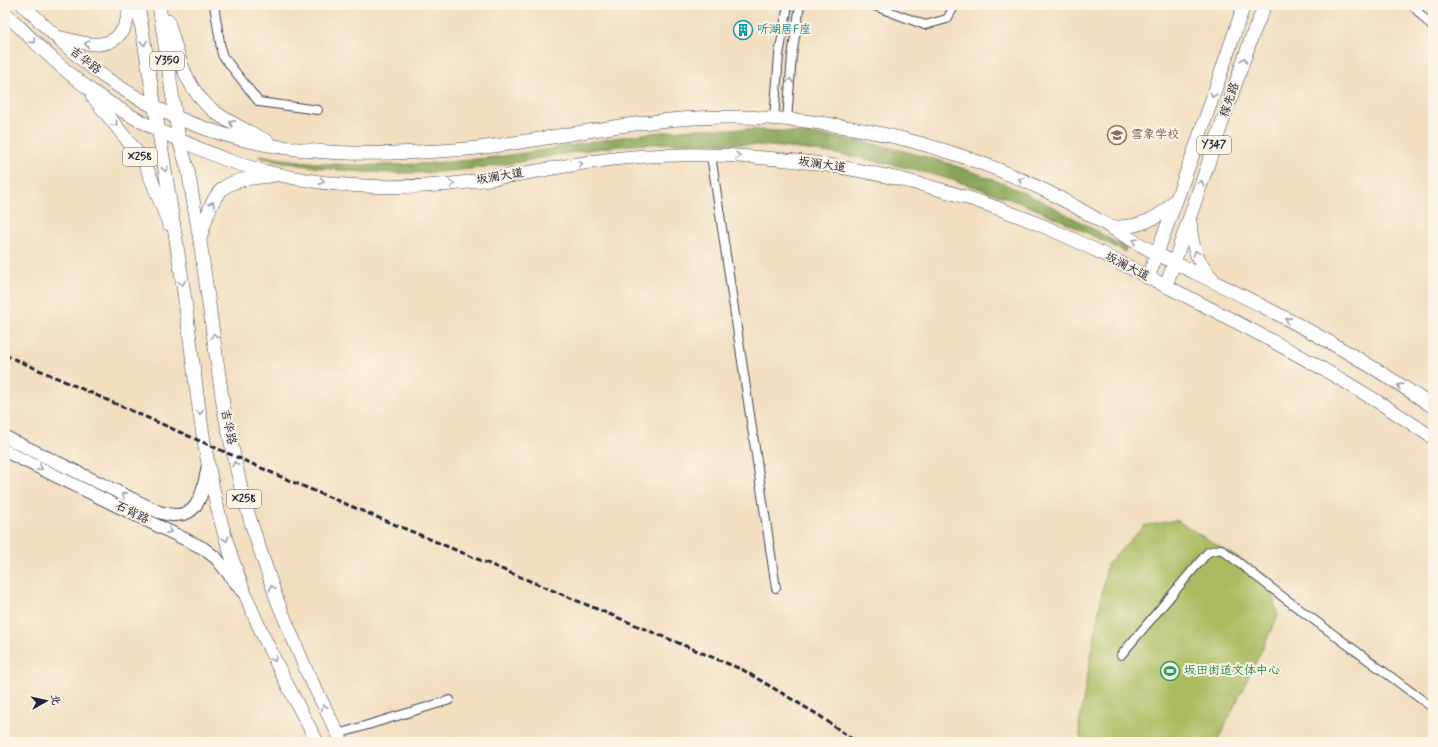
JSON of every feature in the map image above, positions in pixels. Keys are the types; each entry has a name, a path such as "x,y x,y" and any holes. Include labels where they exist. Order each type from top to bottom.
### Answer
{"main road":[{"name":"吉华路","path":"23,5 71,50 103,75 132,94 176,118 179,140 188,170 200,241 224,411 252,526 291,636 310,680 340,738"},
{"path":"56,36 89,45 106,43 116,37 124,28 130,5"},
{"name":"Y350","path":"138,5 155,107"},
{"name":"Y350","path":"159,5 176,118"},
{"path":"162,5 184,72 188,81 200,98 207,106 223,118 279,147"},
{"name":"稼先路","path":"1148,278 1244,5"},
{"name":"稼先路","path":"1166,286 1252,36 1265,5"},
{"name":"吉华路","path":"5,13 81,83"},
{"name":"坂澜大道","path":"81,83 121,110 158,130 230,161 284,175 345,184 421,186 476,181 599,161 711,155 779,159 815,163 886,176 928,186 990,205 1037,223 1089,247 1257,332 1333,374 1373,398 1433,438"},
{"name":"X258","path":"81,83 133,146 146,166 177,244"},
{"name":"吉华路","path":"155,107 177,244 208,464 217,506 225,536 245,594 270,651 317,742"},
{"path":"176,118 220,134 279,147 328,153 352,154 413,153 486,147 659,121 726,117 825,124 877,133 922,144 954,154 991,167 1040,188 1076,206 1157,253 1262,306 1338,348 1433,407"},
{"path":"200,241 212,202 228,185 242,179 284,175"},
{"path":"1110,226 1130,226 1148,221 1165,210 1178,196"},
{"path":"1191,212 1191,232 1195,252 1205,270 1219,285"},
{"name":"石背路","path":"5,437 170,516 182,515 192,510 199,502 203,491 208,464"},
{"name":"石背路","path":"5,451 203,548 218,559 245,594"}],"street":[{"path":"214,5 222,56 259,102 318,110"},
{"path":"781,120 779,55 788,5"},
{"path":"781,120 800,5"},
{"path":"872,5 925,25 947,19 955,5"},
{"path":"1412,5 1433,28"},
{"path":"711,155 776,588"},
{"path":"1121,655 1208,552 1221,549 1433,708"},
{"path":"340,738 450,700"}],"green space":[{"path":"693,129 783,131 828,136 915,154 1000,182 1042,201 1126,248 1125,252 1040,211 981,189 884,163 785,147 685,143 635,145 573,152 472,169 418,173 339,170 312,167 259,157 260,155 316,163 401,165 504,156 627,136"},
{"name":"坂田街道文体中心","path":"1176,520 1267,576 1278,616 1217,742 1081,742 1079,725 1107,564 1144,526"}],"railway":[{"path":"5,355 293,482 743,670 820,716 856,742"}],"place":[{"name":"听湖居F座","path":"743,30"},
{"name":"雪象学校","path":"1117,135"},
{"name":"坂田街道文体中心","path":"1170,671"}]}
